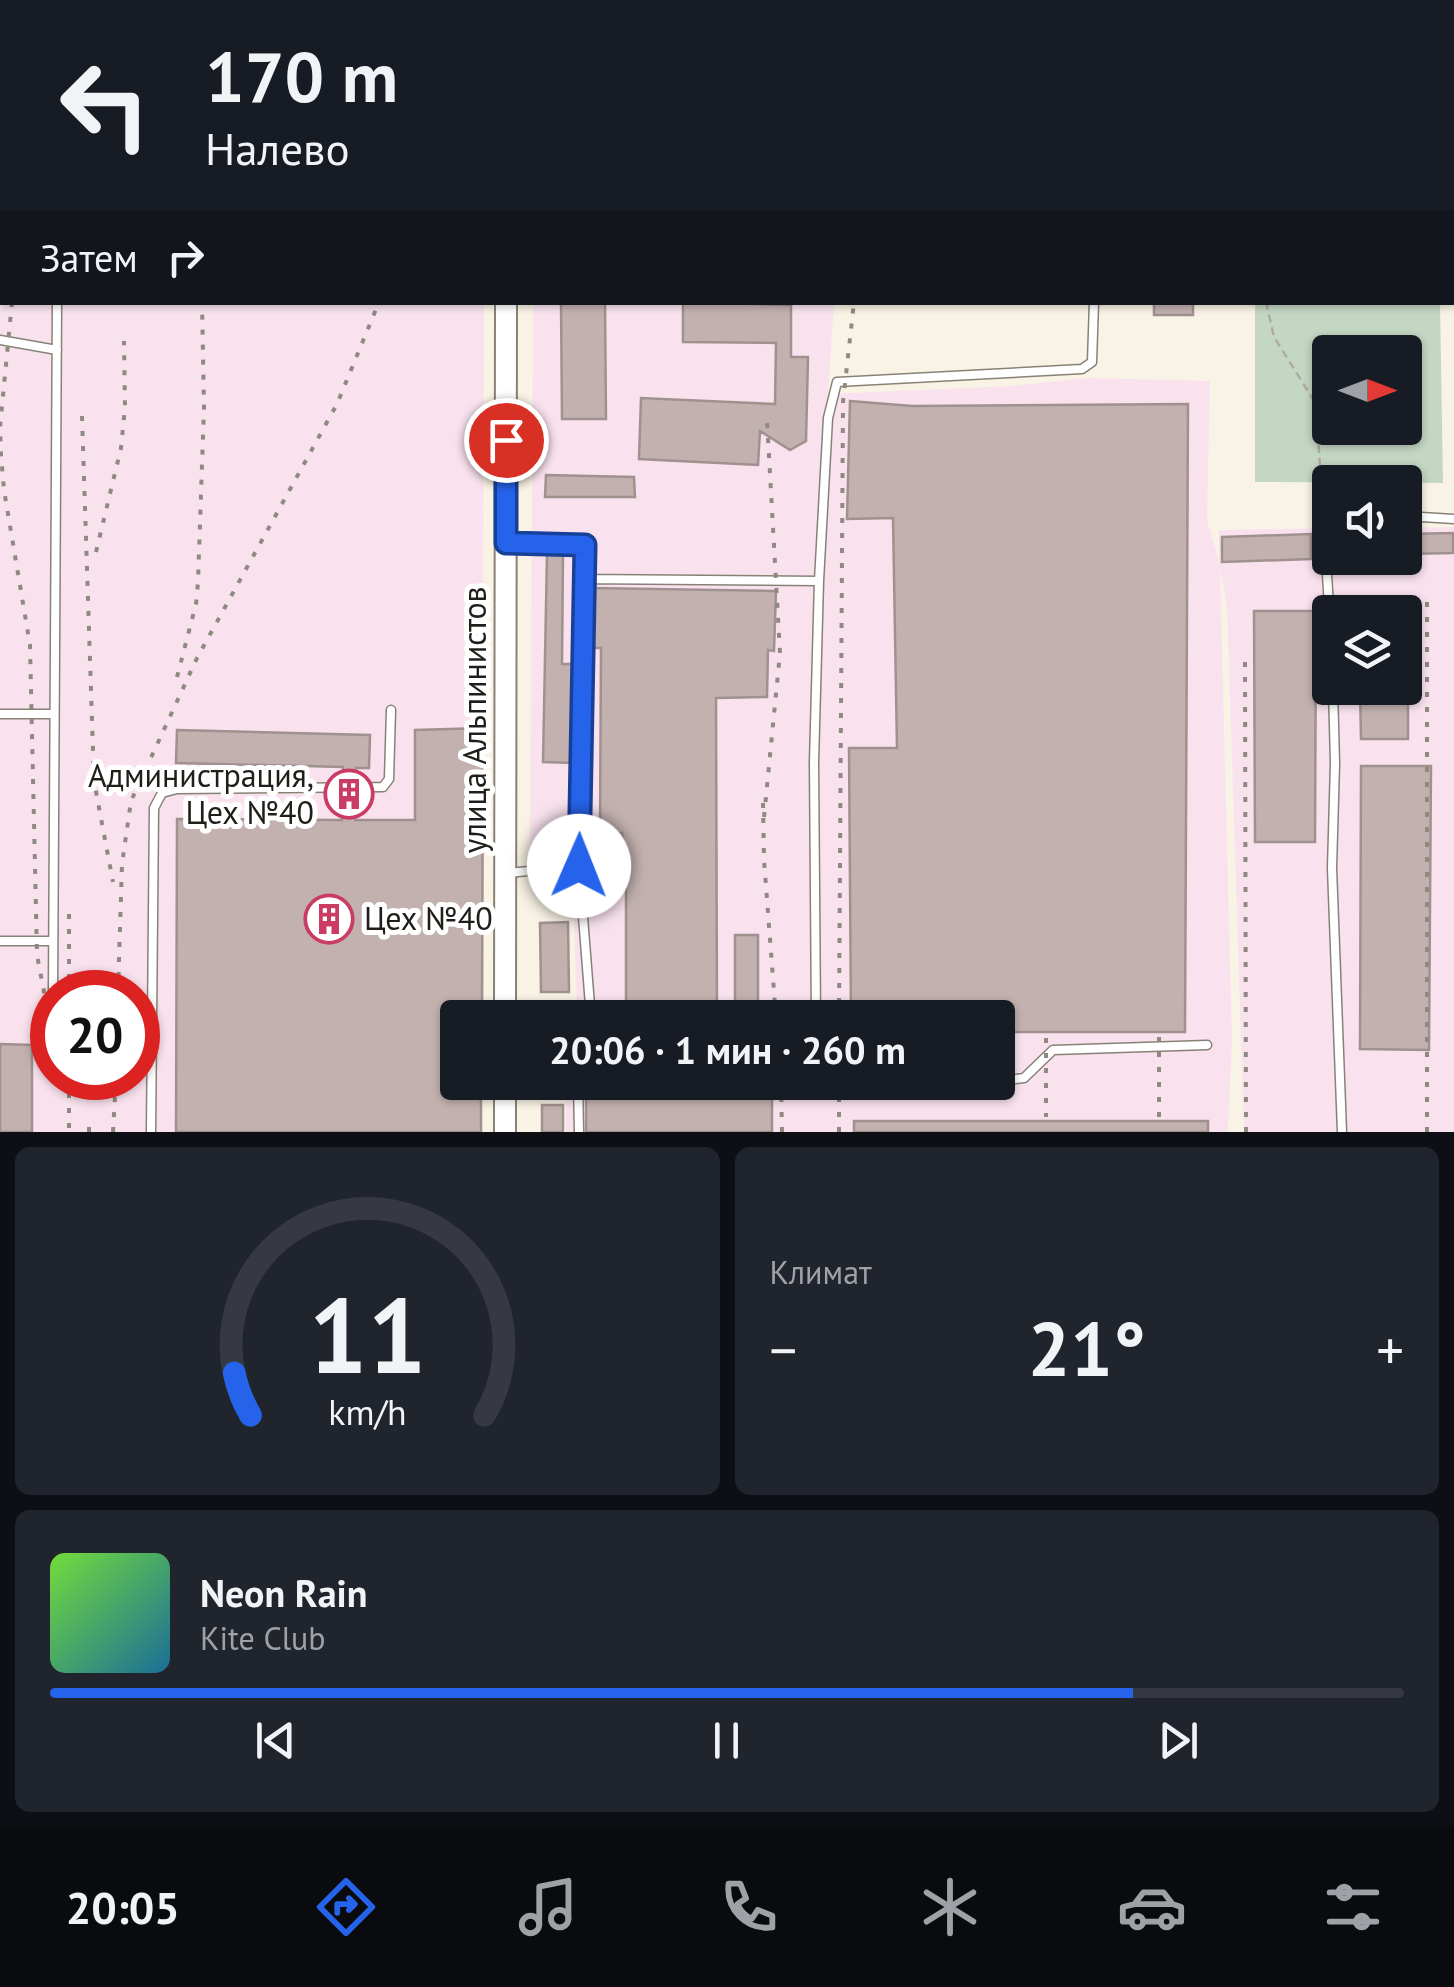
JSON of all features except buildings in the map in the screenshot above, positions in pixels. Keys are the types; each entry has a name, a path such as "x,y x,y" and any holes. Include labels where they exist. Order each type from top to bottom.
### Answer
{"main road":[{"name":"улица Альпинистов","path":"505,1000 506,305"},
{"path":"505,1100 505,1132"}],"lane":[{"path":"53,970 57,305"},
{"path":"816,1000 814,762 819,581 828,418 837,382 1082,369 1092,362 1094,305"},
{"path":"0,340 57,350"},
{"path":"1422,517 1454,519"},
{"path":"506,543 585,545 579,866 590,1000"},
{"path":"582,579 819,581"},
{"path":"1333,705 1332,868 1342,1132"},
{"path":"151,1132 154,808 162,793 178,788 383,788 389,779 390,710"},
{"path":"0,714 53,714"},
{"path":"505,873 579,866"},
{"path":"0,941 53,942"},
{"path":"1015,1079 1024,1078 1053,1050 1207,1045"},
{"path":"578,1100 579,1132"}],"path":[{"path":"1267,305 1274,337 1316,404 1322,465"}],"shaded area":[{"path":"0,305 484,305 482,1000 440,1000 440,1100 481,1100 481,1132 0,1132"},
{"path":"533,305 834,305 828,394 1011,386 1087,378 1210,381 1207,520 1219,562 1219,530 1312,528 1312,575 1422,575 1422,528 1454,527 1454,1132 1244,1132 1227,606 1220,568 1232,1039 1228,1132 566,1132 567,1100 1015,1100 1015,1000 576,1000 574,920 533,895 530,859"}],"green space":[{"path":"1255,305 1440,305 1443,483 1422,483 1422,465 1312,465 1312,482 1255,482"}],"railway":[{"path":"12,305 1,455 30,645 40,970"},
{"path":"177,677 198,582 204,407 202,305"},
{"path":"119,970 122,864 131,801 197,658 337,404 378,305"},
{"path":"839,1000 843,402 854,305"},
{"path":"96,552 121,448 124,341"},
{"path":"82,416 94,781 113,882"},
{"path":"764,817 780,653 767,420"},
{"path":"1427,602 1427,1132"},
{"path":"1245,662 1246,1132"},
{"path":"763,803 775,1000"},
{"path":"69,914 69,970"},
{"path":"1159,1037 1159,1118"},
{"path":"1046,1038 1046,1117"},
{"path":"69,1100 69,1132"},
{"path":"113,1132 115,1100"},
{"path":"781,1100 782,1132"},
{"path":"839,1100 839,1132"},
{"path":"89,1127 89,1132"}],"place":[{"name":"Администрация, Цех №40","path":"349,794"},
{"name":"Цех №40","path":"329,919"}],"route":[{"path":"506,440 506,543 585,545 579,866"}]}
